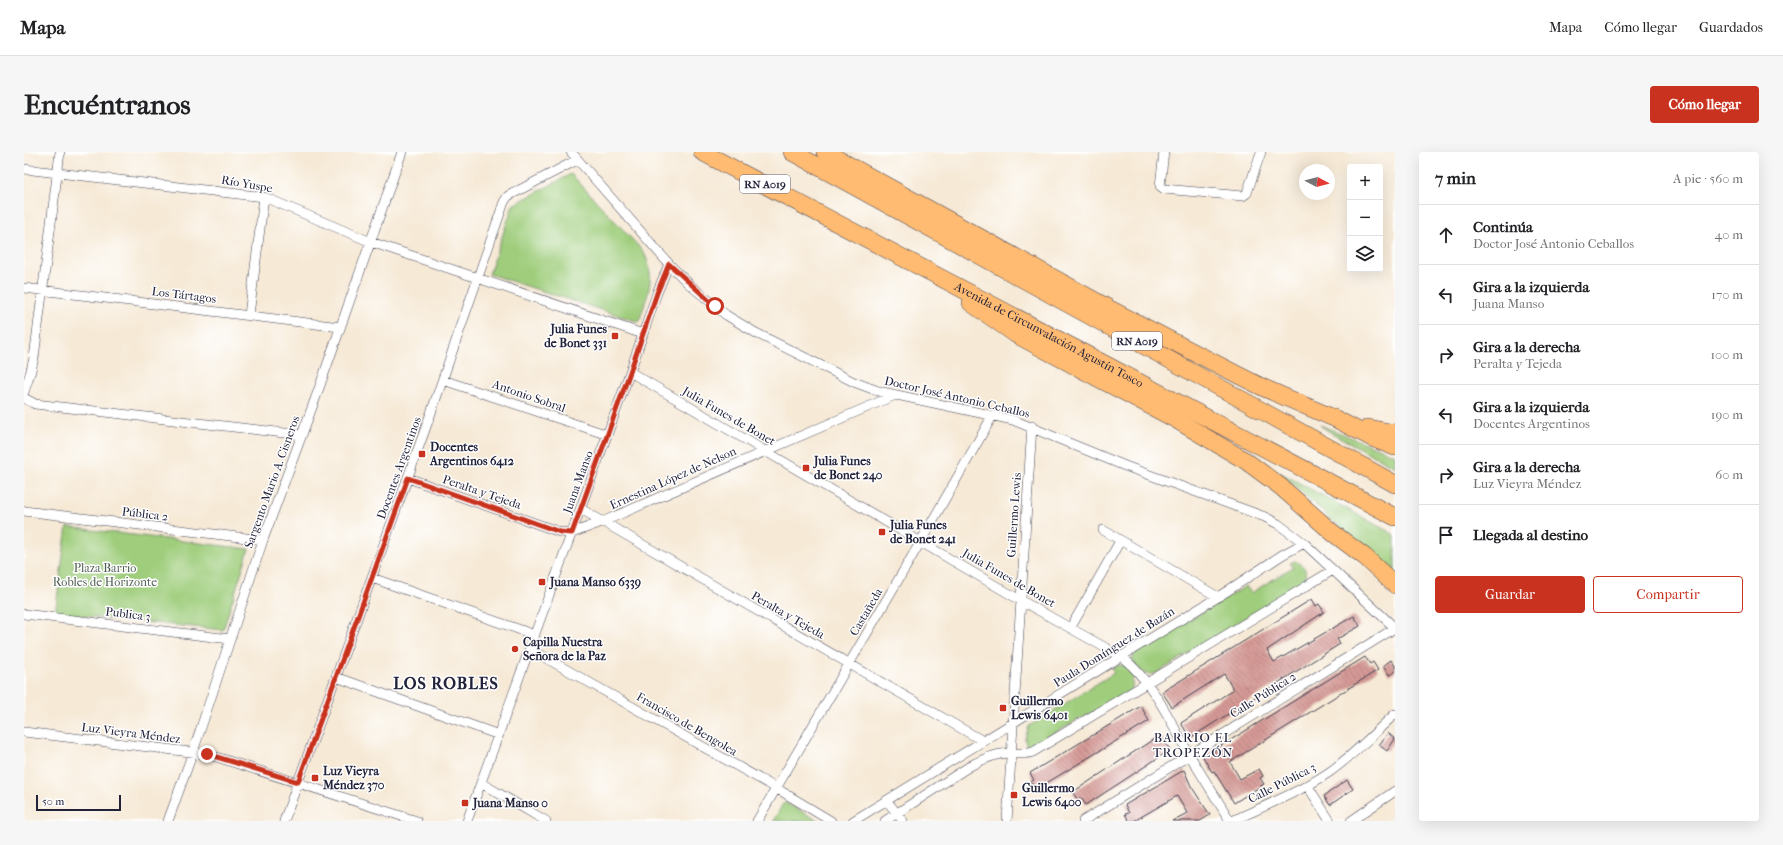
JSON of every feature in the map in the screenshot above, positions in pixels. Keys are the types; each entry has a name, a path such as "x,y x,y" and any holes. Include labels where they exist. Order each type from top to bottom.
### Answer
{"highway":[{"name":"Avenida de Circunvalación Agustín Tosco","path":"702,152 1395,517"},
{"name":"RN A019","path":"792,152 1395,484"},
{"path":"825,152 1108,308 1264,388 1336,419 1372,438 1395,447"},
{"path":"919,266 1015,334 1173,418 1246,461 1282,487 1333,533 1379,570 1395,586"},
{"path":"1336,419 1395,433"},
{"path":"1379,570 1395,580"}],"street":[{"path":"24,392 34,358 60,152"},
{"name":"Sargento Mario A. Cisneros","path":"168,821 193,752 263,540 302,435 402,152"},
{"name":"Doctor José Antonio Ceballos","path":"571,152 669,264 703,296 741,324 854,382 893,396 993,415 1032,426 1126,466 1251,511 1278,524 1304,543 1395,628"},
{"path":"1164,152 1160,186 1164,189 1243,196 1247,193 1261,152"},
{"name":"Docentes Argentinos","path":"284,821 443,380 504,202 508,196 577,160"},
{"name":"Río Yuspe","path":"24,168 264,197 371,242 478,278"},
{"path":"249,315 264,197"},
{"name":"Juana Manso","path":"467,821 608,435 657,293 669,264"},
{"path":"478,278 644,334"},
{"name":"Los Tártagos","path":"24,288 340,327"},
{"name":"Julia Funes de Bonet","path":"630,372 764,451 922,541 1020,600 1071,627 1122,657 1133,666 1148,683 1189,754 1231,821"},
{"name":"Antonio Sobral","path":"443,380 608,435"},
{"name":"Ernestina López de Nelson","path":"572,533 602,522 893,396"},
{"path":"24,398 35,404 302,435"},
{"name":"Castañeda","path":"757,821 922,541 993,415"},
{"name":"Guillermo Lewis","path":"1007,821 1032,426"},
{"name":"Peralta y Tejeda","path":"408,478 560,532 572,533"},
{"name":"Peralta y Tejeda","path":"581,509 983,741"},
{"name":"Pública 2","path":"24,511 263,540"},
{"path":"1103,530 1218,597"},
{"path":"1071,627 1120,541"},
{"name":"Paula Domínguez de Bazán","path":"853,821 1122,657 1282,555 1304,543"},
{"path":"885,821 901,817 970,766 997,754 1027,754 1033,752 1333,570"},
{"path":"372,578 535,635"},
{"name":"Publica 3","path":"24,614 230,639"},
{"name":"Calle Pública 2","path":"1083,821 1189,754 1395,628"},
{"name":"Francisco de Bengolea","path":"530,649 776,788 831,821"},
{"path":"336,677 499,735"},
{"name":"Calle Pública 3","path":"1231,821 1307,785 1328,772 1359,749 1395,714"},
{"name":"Luz Vieyra Méndez","path":"24,732 207,754 417,821"},
{"path":"481,783 546,821"},
{"path":"1307,785 1330,821"},
{"path":"1351,821 1395,791"},
{"path":"888,801 901,817"}],"green space":[{"path":"571,174 642,250 647,259 650,286 639,322 489,274 513,205"},
{"path":"1320,425 1395,455 1395,467 1328,431"},
{"path":"1281,473 1395,535 1395,571 1329,518 1294,485 1279,474"},
{"name":"Plaza Barrio Robles de Horizonte","path":"67,527 249,549 223,630 55,613"},
{"path":"1295,561 1306,570 1306,579 1303,582 1157,673 1145,674 1132,660 1135,653 1246,586 1251,593 1293,567 1290,563"},
{"path":"1119,665 1125,666 1133,675 1132,688 1130,691 1028,748 1026,746 1025,738 1029,726 1114,673 1112,669"},
{"path":"784,802 819,821 773,821"}],"building":[{"path":"1312,599 1316,606 1319,604 1324,612 1267,650 1274,662 1354,616 1360,626 1337,639 1340,644 1190,738 1181,723 1233,690 1229,682 1224,674 1172,707 1162,692"},
{"path":"1365,657 1370,664 1373,662 1378,670 1230,762 1240,779 1259,769 1263,776 1260,778 1264,784 1234,803 1214,771 1212,772 1203,757"},
{"path":"1391,660 1395,666 1395,672 1389,675 1383,666"},
{"path":"1141,706 1149,721 1035,790 1031,782 1034,780 1030,773"},
{"path":"1388,733 1395,739 1387,751 1379,745"},
{"path":"1160,735 1170,750 1086,805 1081,798 1078,800 1073,793 1076,790"},
{"path":"1184,770 1191,786 1210,815 1200,821 1172,821 1187,813 1177,796 1134,821 1129,821 1125,814 1129,813 1125,805"},
{"path":"1347,780 1353,789 1330,805 1324,796"}],"place":[{"name":"Julia Funes de Bonet 331","path":"615,336"},
{"name":"Docentes Argentinos 6412","path":"422,454"},
{"name":"Julia Funes de Bonet 240","path":"806,468"},
{"name":"Julia Funes de Bonet 241","path":"882,532"},
{"name":"Juana Manso 6339","path":"542,582"},
{"name":"Capilla Nuestra Señora de la Paz","path":"515,649"},
{"name":"Guillermo Lewis 6401","path":"1003,708"},
{"name":"Luz Vieyra Méndez 370","path":"315,778"},
{"name":"Guillermo Lewis 6400","path":"1014,795"},
{"name":"Juana Manso 0","path":"465,803"}],"district":[{"name":"LOS ROBLES","path":"446,683"},
{"name":"BARRIO EL TROPEZÓN","path":"1193,744"}],"route":[{"path":"207,754 298,782 408,478 560,532 572,533 644,334 657,293 669,264 689,284 715,306"}]}
